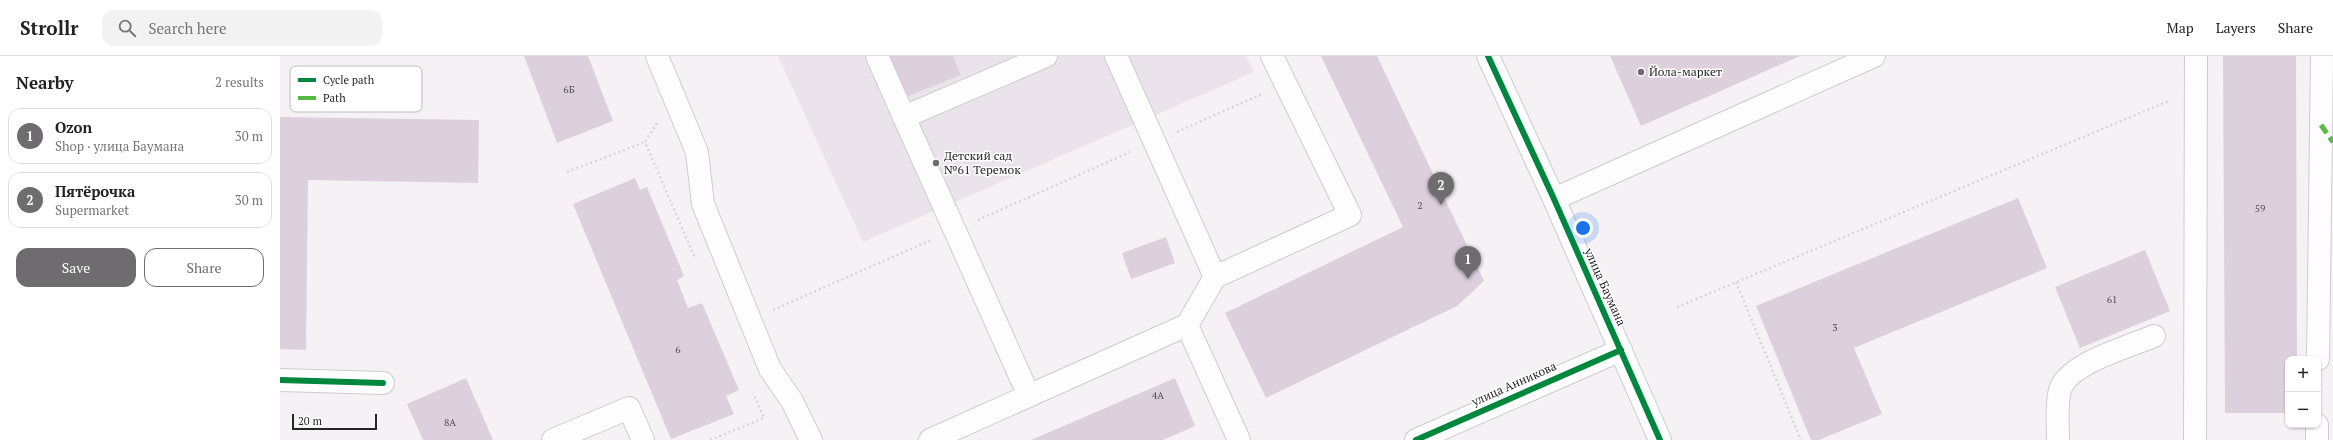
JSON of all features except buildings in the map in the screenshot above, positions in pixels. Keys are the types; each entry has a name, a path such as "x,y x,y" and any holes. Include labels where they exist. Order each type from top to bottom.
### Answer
{"street":[{"path":"657,56 697,152 703,204 770,369 792,400 811,440"},
{"path":"878,56 1029,396"},
{"path":"904,117 1046,56"},
{"path":"1116,56 1215,277"},
{"path":"930,440 1187,325 1215,277 1350,215 1272,56"},
{"name":"улица Баумана","path":"1488,56 1554,199 1660,440"},
{"path":"1554,199 1874,56"},
{"path":"2195,440 2196,56"},
{"path":"2318,356 2322,56"},
{"path":"1187,325 1239,440"},
{"path":"2058,440 2059,391 2067,377 2080,367 2154,336"},
{"name":"улица Анникова","path":"1416,440 1621,350"},
{"path":"280,380 383,383"},
{"path":"553,440 629,408 644,440"},
{"path":"2317,428 2317,440"}],"path":[{"path":"750,320 1286,84"},
{"path":"1676,307 2196,90"},
{"path":"567,172 644,142"},
{"path":"1736,282 1801,440"}],"shaded area":[{"name":"Детский сад №61 Теремок","path":"778,56 1246,56 1254,72 863,242"}],"marked path":[{"path":"2321,125 2333,142"}],"cycle path":[{"path":"1488,56 1554,199 1660,440"},
{"path":"1416,440 1621,350"},
{"path":"280,380 383,383"}],"place":[{"name":"Йола-маркет","path":"1641,72"},
{"name":"Детский сад №61 Теремок","path":"936,163"},
{"name":"Пятёрочка","path":"1441,205"},
{"name":"Ozon","path":"1468,279"}]}
